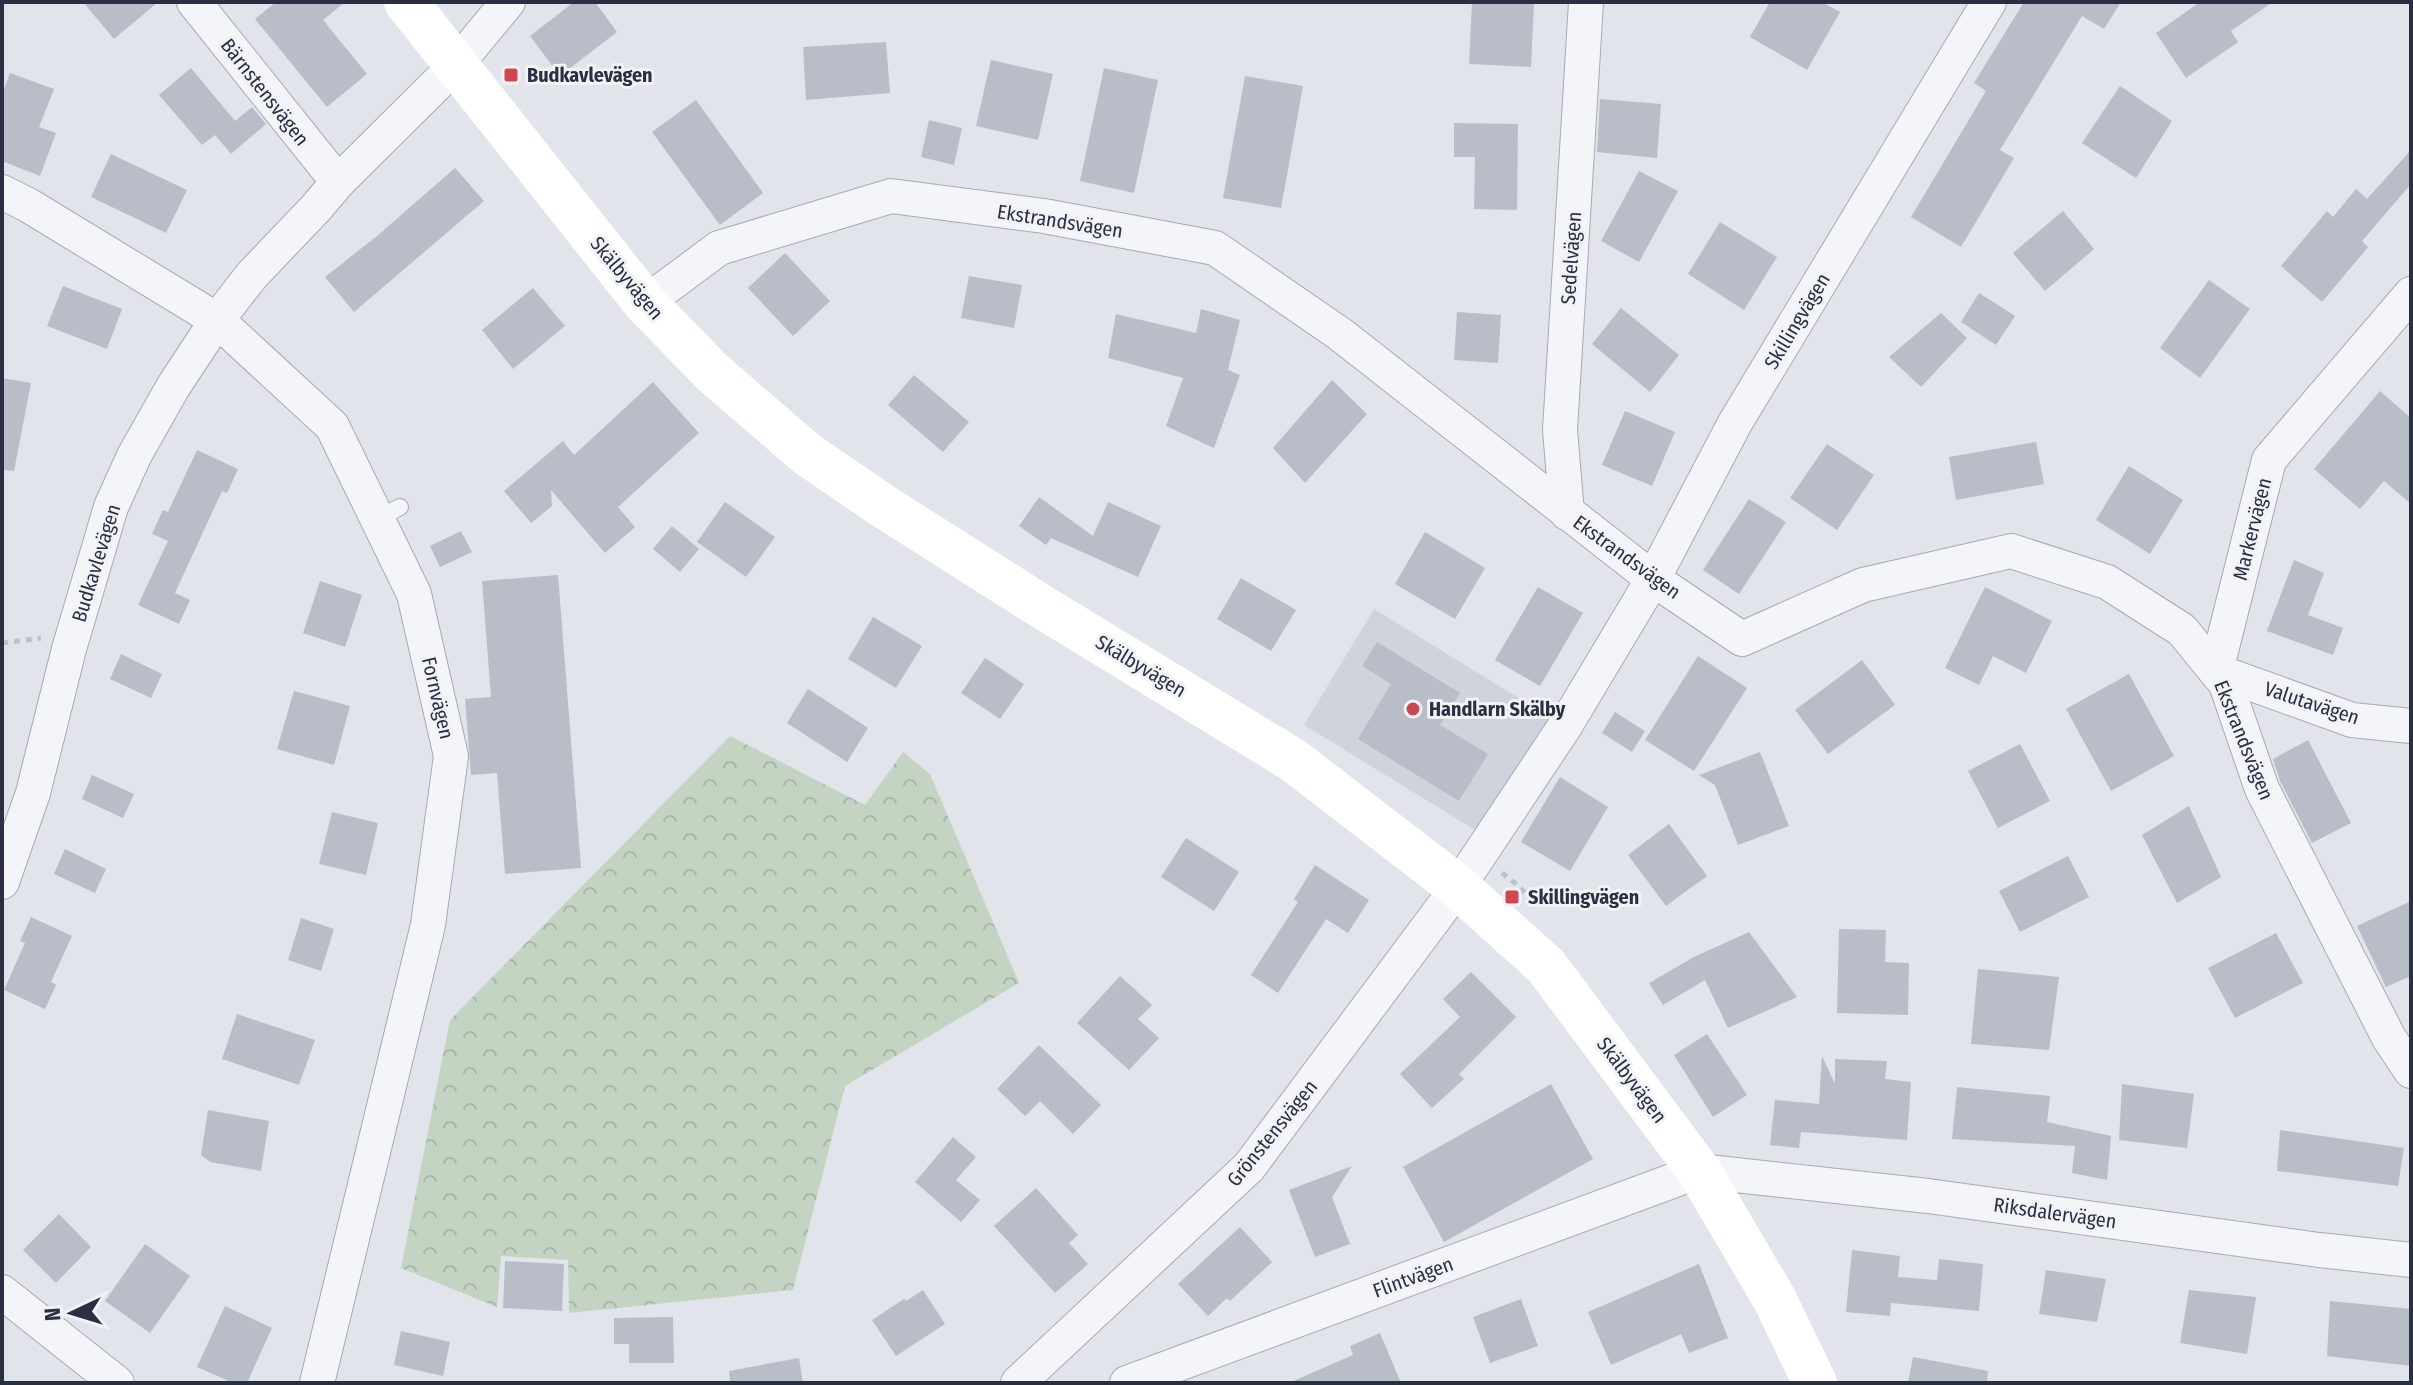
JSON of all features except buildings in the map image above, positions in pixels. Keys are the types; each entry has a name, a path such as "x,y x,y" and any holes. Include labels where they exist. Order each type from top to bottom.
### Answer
{"street":[{"name":"Bärnstensvägen","path":"194,2 338,182"},
{"name":"Skälbyvägen","path":"406,2 645,303 713,373 807,454 1039,605 1293,760 1458,887 1546,966 1699,1171 1774,1298 1815,1383"},
{"name":"Budkavlevägen","path":"2,882 33,793 69,649 111,507 149,429 217,320 252,275 338,182 455,66 508,2"},
{"name":"Sedelvägen","path":"1567,513 1560,430 1586,2"},
{"name":"Skillingvägen","path":"1458,887 1565,726 1653,579 1735,423 1989,2"},
{"name":"Fornvägen","path":"2,192 217,320 332,426 389,513 414,594 451,756 428,925 317,1383"},
{"name":"Ekstrandsvägen","path":"645,303 719,248 891,196 1044,216 1215,248 1340,334 1653,579 1742,639 1863,585 2011,551 2107,582 2182,630 2226,684 2262,789 2389,1038 2411,1071"},
{"name":"Markervägen","path":"2216,671 2269,460 2411,294"},
{"name":"Valutavägen","path":"2216,671 2352,720 2411,726"},
{"name":"Grönstensvägen","path":"1018,1383 1249,1167 1458,887"},
{"name":"Riksdalervägen","path":"1699,1171 1928,1196 2411,1260"},
{"name":"Flintvägen","path":"1127,1383 1699,1171"},
{"path":"2,1292 117,1383"}],"path":[{"path":"2,643 52,636"}],"shaded area":[{"path":"1374,609 1551,718 1480,833 1304,725"}],"green space":[{"path":"730,736 865,805 903,752 930,774 1019,983 845,1086 793,1290 569,1313 568,1260 501,1256 497,1307 401,1268 450,1020"}],"place":[{"name":"Budkavlevägen","path":"511,75"},
{"name":"Handlarn Skälby","path":"1413,709"},
{"name":"Skillingvägen","path":"1512,897"}]}
